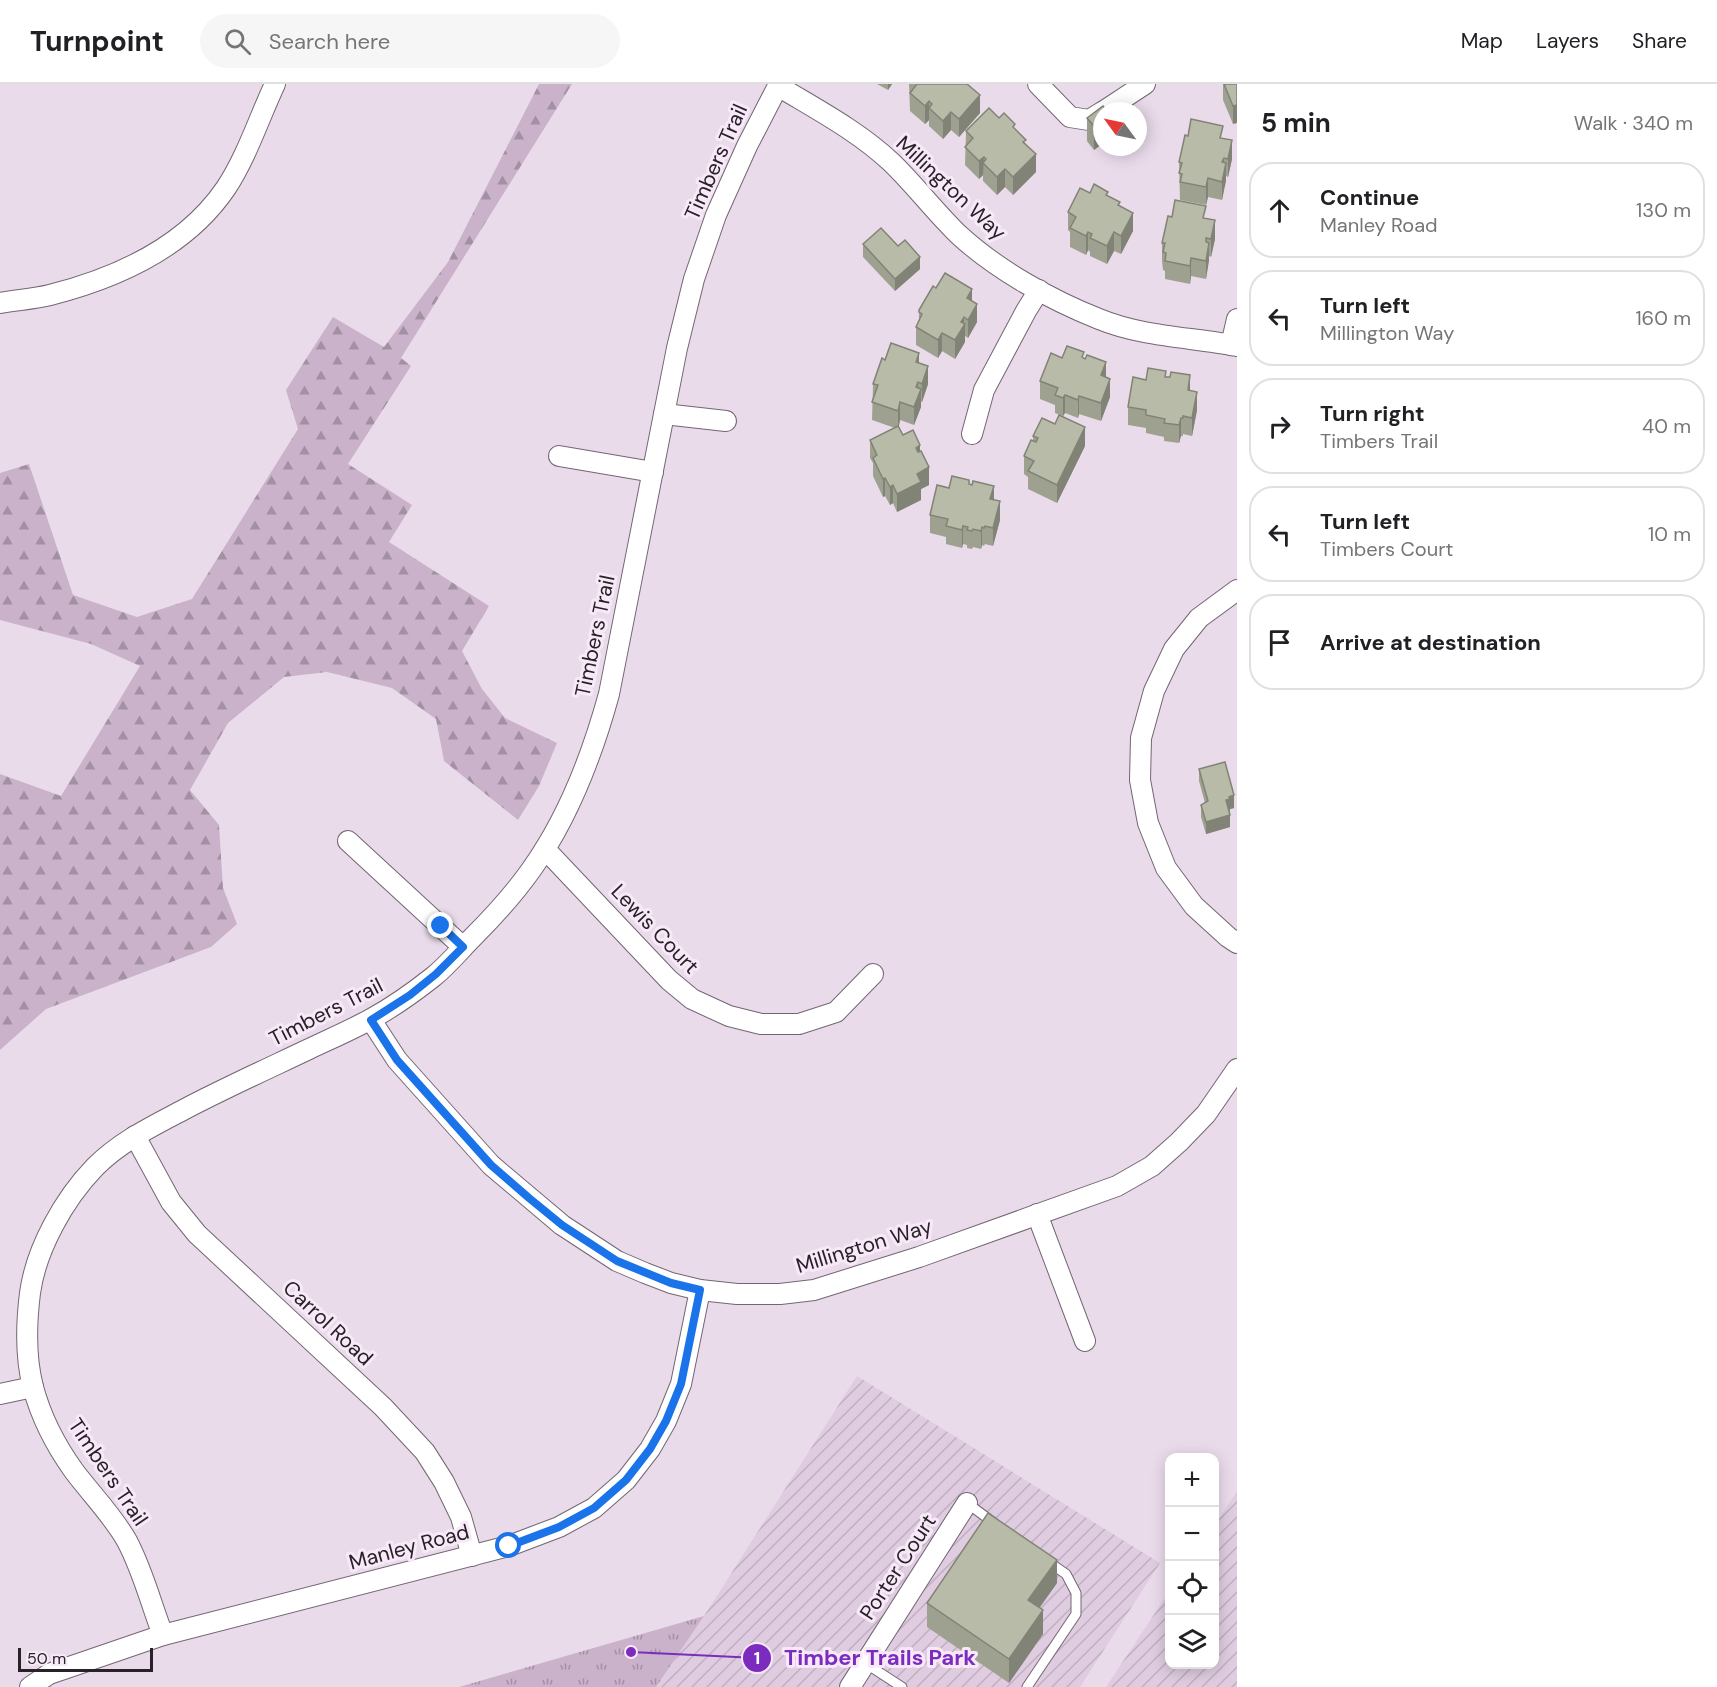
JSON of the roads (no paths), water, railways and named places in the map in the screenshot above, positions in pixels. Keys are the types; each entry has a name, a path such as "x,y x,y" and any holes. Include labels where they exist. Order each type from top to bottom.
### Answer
{"street":[{"path":"0,303 48,295 96,281 146,259 193,225 226,188 275,84"},
{"path":"1038,84 1070,117 1089,120 1093,118"},
{"path":"1118,102 1145,84"},
{"name":"Millington Way","path":"778,85 843,126 891,162 962,237 990,259 1039,290 1100,319 1129,329 1234,345"},
{"name":"Timbers Trail","path":"163,1635 142,1575 127,1541 56,1444 33,1386 27,1348 29,1307 32,1283 44,1244 71,1196 95,1167 135,1136 205,1099 371,1020 410,995 436,974 502,907 531,871 545,849 582,777 598,735 609,693 677,348 692,290 716,215 778,85"},
{"path":"972,434 984,390 1039,290"},
{"path":"1234,345 1237,319"},
{"path":"664,414 726,420"},
{"path":"559,456 653,472"},
{"path":"1237,590 1199,618 1174,648 1154,691 1141,738 1140,780 1148,823 1166,868 1194,906 1237,943"},
{"path":"348,841 463,947"},
{"name":"Lewis Court","path":"545,849 669,980 692,999 729,1016 761,1024 799,1024 836,1012 873,974"},
{"name":"Millington Way","path":"371,1020 397,1060 491,1165 562,1225 617,1261 671,1283 700,1290 737,1294 780,1294 814,1290 919,1257 1117,1186 1152,1166 1206,1114 1237,1069"},
{"name":"Carrol Road","path":"135,1136 171,1202 197,1234 383,1407 425,1452 444,1482 461,1517 472,1556"},
{"path":"1037,1214 1084,1341"},
{"name":"Manley Road","path":"30,1687 49,1674 163,1635 509,1546 559,1527 594,1508 626,1480 650,1449 666,1421 681,1384 700,1290"},
{"path":"0,1394 33,1386"},
{"name":"Porter Court","path":"850,1687 967,1503"}],"lane":[{"path":"967,1503 1003,1529"},
{"path":"1028,1687 1076,1614 1076,1593 1066,1574 1039,1555"},
{"path":"865,1663 902,1687"}],"place":[{"name":"Timber Trails Park","path":"631,1652"}]}
